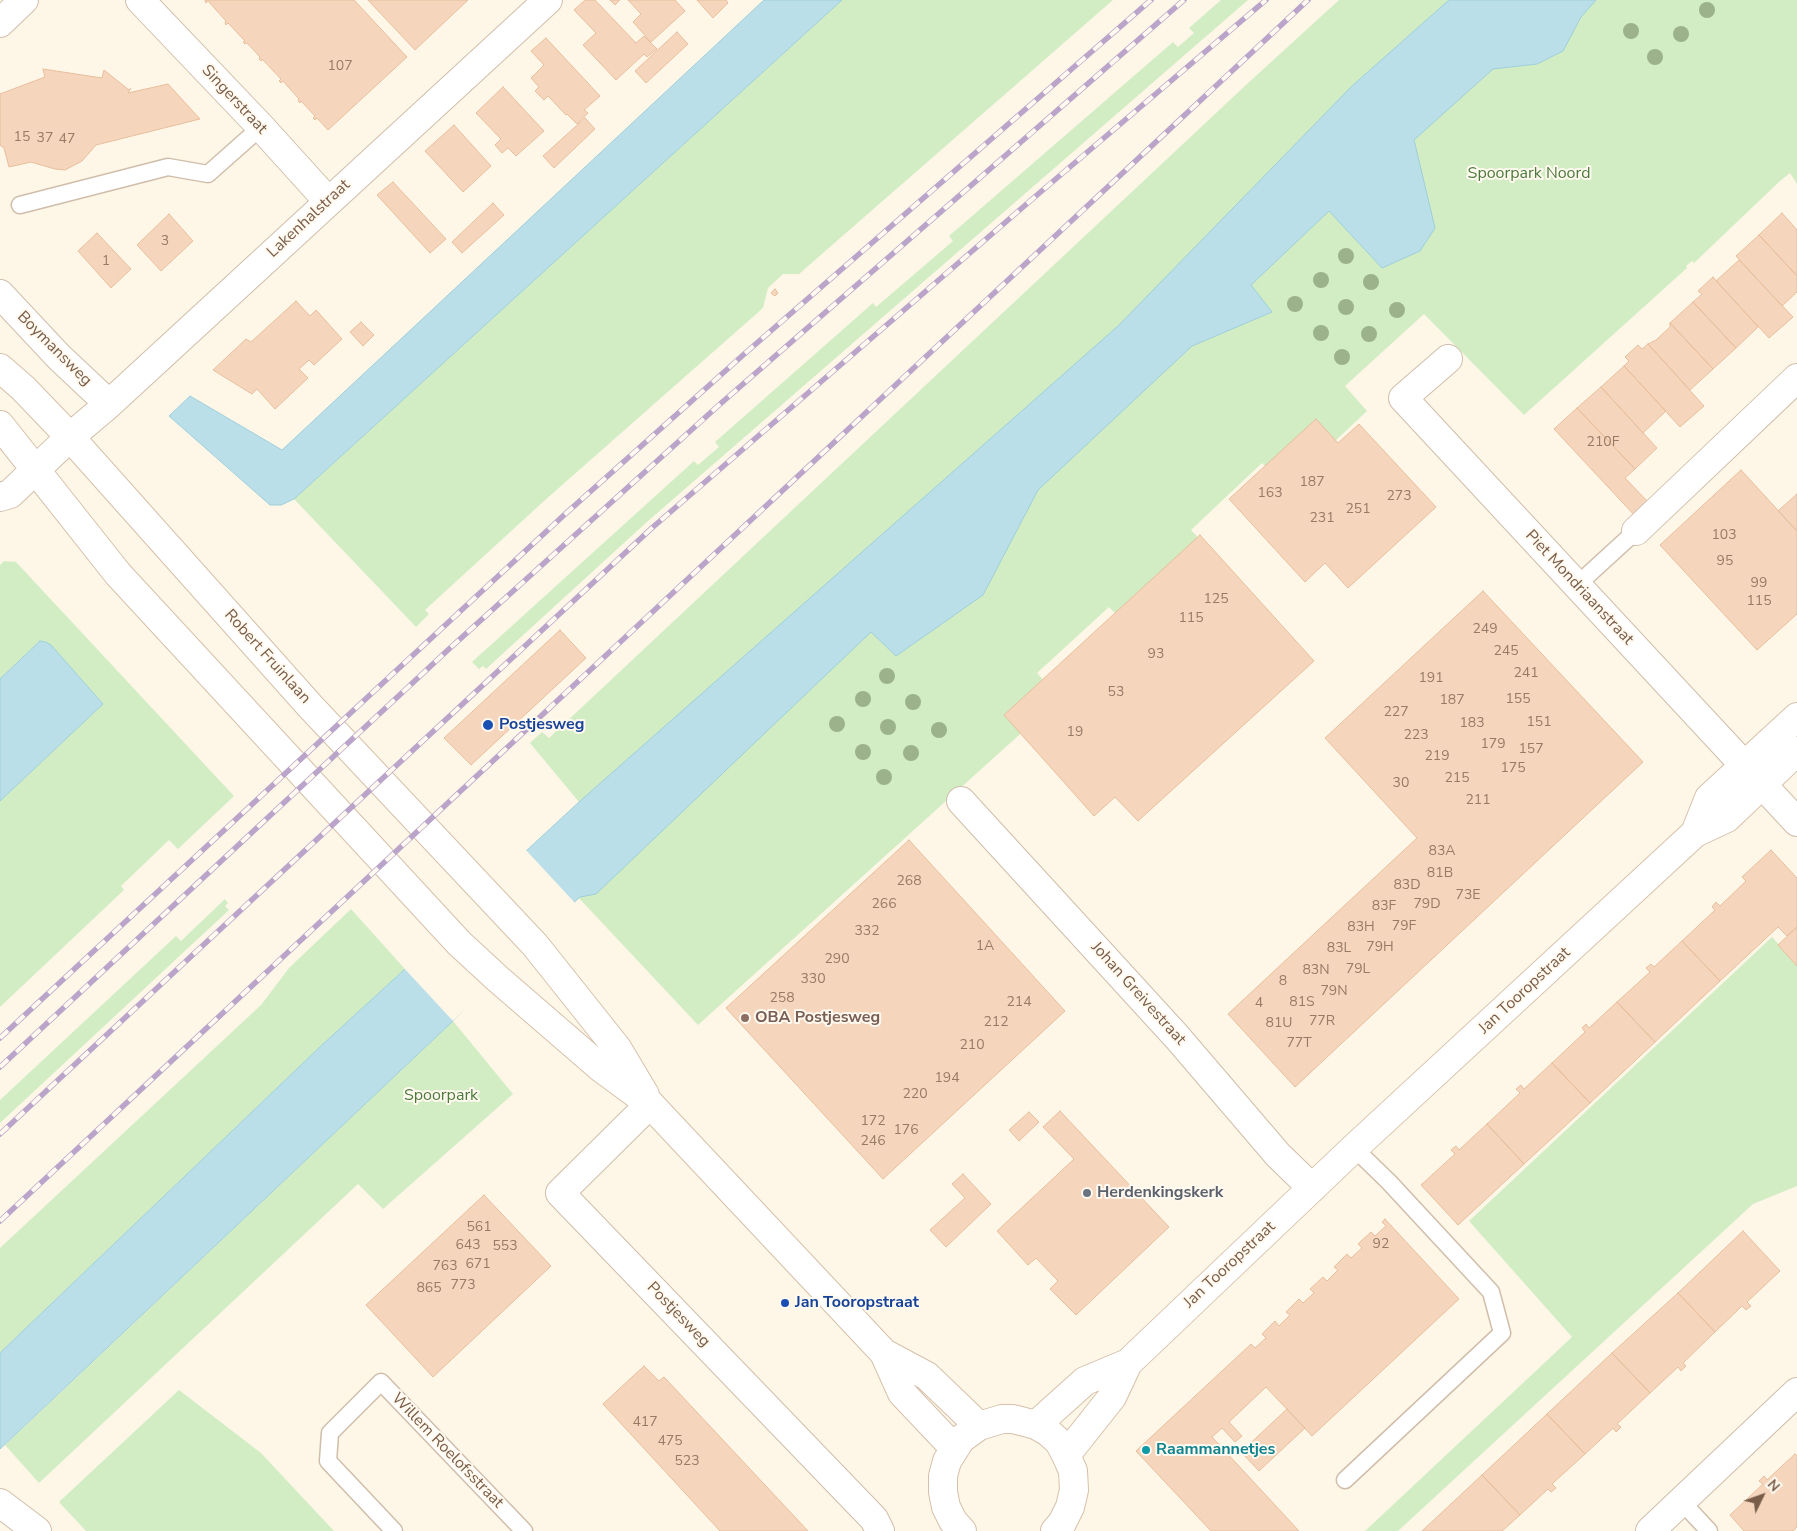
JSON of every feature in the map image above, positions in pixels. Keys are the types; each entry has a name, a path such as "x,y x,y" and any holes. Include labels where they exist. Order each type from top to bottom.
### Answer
{"street":[{"path":"0,22 24,0"},
{"name":"Singerstraat","path":"140,0 261,127 328,201"},
{"name":"Lakenhalstraat","path":"0,497 10,494 70,437 110,404 548,0"},
{"name":"Boymansweg","path":"0,294 59,357 110,404"},
{"name":"Piet Mondriaanstraat","path":"1448,358 1403,398 1797,822"},
{"name":"Robert Fruinlaan","path":"0,368 23,388 70,437 310,706 535,945 617,1048 650,1104"},
{"path":"1636,531 1797,378"},
{"path":"0,425 118,574 460,943 498,979 601,1068 650,1104 884,1353 927,1376 979,1426"},
{"name":"Jan Tooropstraat","path":"1753,775 1797,716"},
{"name":"Jan Tooropstraat","path":"1036,1425 1085,1381 1128,1362 1354,1148 1695,833 1709,798 1797,752"},
{"name":"Johan Greivestraat","path":"961,801 1177,1036 1278,1155 1312,1188"},
{"name":"Postjesweg","path":"650,1104 560,1194 874,1519 880,1531"},
{"path":"884,1353 902,1394 954,1448"},
{"name":"Jan Tooropstraat","path":"1066,1454 1085,1433 1112,1397 1128,1362"},
{"path":"1650,1531 1797,1392"},
{"path":"962,1531 953,1521 946,1507 943,1492 943,1476 947,1461 961,1439 979,1426 1008,1419 1024,1421 1048,1432 1059,1442 1066,1454 1073,1471 1074,1490 1062,1528"},
{"path":"0,1503 37,1531"}],"lane":[{"path":"20,205 168,167 208,174 261,127"},
{"path":"1576,585 1636,531"},
{"path":"1345,1480 1502,1333 1491,1292 1354,1148"},
{"name":"Willem Roelofsstraat","path":"394,1531 328,1461 330,1433 381,1382 524,1531"},
{"path":"1682,1502 1709,1531"}],"green space":[{"path":"842,0 1113,0 799,274 783,274 768,288 763,308 544,501 425,610 429,614 416,627 294,499"},
{"path":"1221,0 1248,0 648,521 486,669 483,666 479,669 472,662 694,461 698,465 719,447 715,442 873,303 876,307 953,241 949,236 1173,42 1178,47 1194,33 1189,28"},
{"name":"Spoorpark Noord","path":"1339,0 1797,0 1797,184 1790,173 1780,181 1694,263 1692,261 1686,266 1687,268 1524,415 1424,314 1345,386 1367,411 1285,488 1262,463 1191,530 1214,554 1132,631 1109,607 1037,673 1060,698 698,1025 531,847 579,802 530,743 542,732 549,738"},
{"path":"4,561 16,562 234,796 178,849 169,840 121,886 124,890 0,1007 0,801 103,704 46,642 40,641 0,679 0,565"},
{"path":"225,899 228,903 225,906 229,910 0,1123 0,1100 176,936 181,941"},
{"path":"351,909 405,969 322,1045 0,1353 0,1248 261,1005 289,968"},
{"path":"1772,937 1797,964 1797,1186 1753,1204 1398,1531 1365,1531 1572,1337 1469,1221"},
{"name":"Spoorpark","path":"453,1021 513,1094 383,1209 358,1184 39,1483 5,1445"},
{"path":"179,1390 261,1453 334,1531 86,1531 59,1502"}],"water":[{"path":"764,0 842,0 294,499 281,505 270,505 169,416 190,396 282,450"},
{"path":"1449,0 1596,0 1581,17 1563,51 1537,64 1493,69 1414,140 1435,228 1420,251 1382,268 1329,211 1251,285 1272,312 1192,346 1038,490 983,595 896,656 871,632 596,894 580,897 533,941 453,1021 0,1449 0,1353 2,1351 322,1045 405,969 485,889 579,802 1118,326 1352,86"},
{"path":"40,641 51,645 103,704 0,801 0,679"}],"pier":[{"path":"525,849 576,904 453,1021 403,967 483,887"}],"building":[{"path":"205,0 354,0 407,57 328,130 317,118 315,120 313,118 315,116 301,101 300,103 299,99 283,81 281,83 279,81 281,79 262,59 261,61 259,59 260,57 247,43 243,42 245,41 228,23 226,25 226,21"},
{"path":"368,0 468,0 415,50"},
{"path":"585,0 595,0 636,43 644,36 657,49 647,57 644,54 616,80 583,45 596,33 574,10"},
{"path":"610,0 620,0 615,5"},
{"path":"628,0 675,0 685,11 651,42 633,22 641,14"},
{"path":"697,0 726,0 728,3 713,18"},
{"path":"677,32 688,44 646,83 635,71"},
{"path":"546,38 600,96 584,110 588,113 577,124 548,96 544,100 535,91 539,87 531,78 544,65 531,51"},
{"path":"43,69 102,78 104,70 129,90 131,88 128,93 168,84 200,119 96,145 82,161 65,170 31,162 9,167 4,148 0,145 0,94 45,77"},
{"path":"503,87 544,131 516,156 508,148 502,153 495,145 501,139 476,113"},
{"path":"585,118 595,129 554,168 543,156"},
{"path":"454,125 491,166 463,192 425,151"},
{"path":"393,182 446,239 430,253 377,195"},
{"path":"493,203 504,215 462,253 452,242"},
{"path":"1782,213 1797,230 1797,276 1759,235"},
{"path":"169,214 193,241 161,271 137,245"},
{"path":"97,233 131,269 111,288 78,251"},
{"path":"1759,235 1797,276 1797,292 1782,306 1736,256"},
{"path":"1739,260 1793,317 1769,338 1716,281"},
{"path":"1713,277 1758,327 1736,348 1693,302 1702,294 1698,291"},
{"path":"775,289 778,293 775,296 771,293"},
{"path":"296,301 310,316 316,310 342,339 314,365 309,360 299,369 308,378 275,409 257,389 252,394 213,370 246,339 251,342"},
{"path":"1693,302 1736,348 1713,369 1670,323"},
{"path":"361,322 374,335 363,346 350,332"},
{"path":"1670,323 1713,369 1690,390 1648,344 1656,340 1670,327"},
{"path":"1648,344 1704,406 1680,427 1624,366 1629,361 1625,357 1638,345 1642,349"},
{"path":"1624,366 1666,411 1643,433 1601,387"},
{"path":"1601,387 1657,448 1635,469 1577,408"},
{"path":"1577,408 1635,469 1625,478 1650,504 1636,517 1554,429"},
{"path":"1316,419 1338,443 1359,424 1436,507 1348,588 1325,563 1305,582 1229,499"},
{"path":"1741,470 1797,531 1797,614 1757,650 1660,545"},
{"path":"1797,494 1797,531 1778,511"},
{"path":"1200,535 1314,661 1138,821 1115,797 1094,816 1004,715"},
{"path":"1483,591 1643,762 1295,1087 1228,1014 1417,838 1325,738"},
{"path":"560,630 586,658 471,765 444,738"},
{"path":"909,840 1065,1011 883,1179 726,1008"},
{"path":"1771,850 1797,878 1797,927 1787,936 1778,927 1720,981 1682,941 1715,910 1712,907 1716,902 1720,906 1746,881 1742,877"},
{"path":"1797,927 1797,966 1778,945"},
{"path":"1682,941 1720,981 1655,1042 1617,1002 1650,972 1646,968 1651,964 1654,967"},
{"path":"1617,1002 1655,1042 1590,1103 1552,1063 1585,1032 1582,1028 1586,1024 1589,1028"},
{"path":"1552,1063 1590,1103 1524,1164 1487,1124 1520,1093 1516,1089 1521,1085 1524,1089"},
{"name":"Herdenkingskerk","path":"1060,1111 1169,1227 1076,1315 1050,1289 1058,1281 1036,1258 1028,1265 997,1231 1074,1159 1043,1127"},
{"path":"1029,1112 1039,1122 1019,1141 1009,1130"},
{"path":"1487,1124 1524,1164 1458,1225 1421,1185 1455,1154 1451,1150 1456,1146 1459,1150"},
{"path":"963,1174 991,1204 946,1247 930,1230 965,1198 952,1184"},
{"path":"484,1195 551,1266 433,1377 366,1305"},
{"path":"1385,1219 1459,1299 1312,1436 1266,1387 1229,1422 1242,1436 1235,1442 1222,1428 1212,1437 1299,1531 1211,1531 1136,1451 1251,1344 1255,1348 1266,1338 1262,1334 1275,1321 1279,1326 1290,1315 1286,1312 1299,1299 1303,1303 1314,1293 1310,1289 1323,1277 1327,1281 1338,1270 1334,1267 1347,1254 1351,1258 1362,1248 1358,1244 1371,1232 1375,1236 1386,1226 1382,1222"},
{"path":"1743,1231 1780,1271 1747,1302 1751,1306 1746,1310 1742,1306 1715,1332 1678,1293"},
{"path":"1678,1293 1715,1332 1683,1363 1686,1366 1681,1371 1678,1367 1650,1393 1612,1353"},
{"path":"1612,1353 1650,1393 1617,1424 1621,1427 1616,1432 1613,1428 1585,1454 1547,1414"},
{"path":"644,1366 659,1381 664,1377 808,1531 720,1531 603,1404"},
{"path":"1287,1409 1305,1428 1259,1471 1241,1452"},
{"path":"1547,1414 1585,1454 1552,1484 1556,1488 1551,1492 1548,1489 1520,1515 1482,1475"},
{"path":"1795,1454 1797,1456 1797,1527 1793,1531 1744,1531 1730,1515 1763,1484 1759,1481 1764,1476 1767,1480"},
{"path":"1482,1475 1520,1515 1502,1531 1422,1531"}],"railway":[{"path":"0,1038 563,516 742,356 1151,0"},
{"path":"0,1067 449,649 719,405 1184,0"},
{"path":"0,1134 653,527 1266,0"},
{"path":"0,1221 1308,0"}],"place":[{"name":"Postjesweg","path":"488,725"},
{"name":"OBA Postjesweg","path":"745,1018"},
{"name":"Herdenkingskerk","path":"1087,1193"},
{"name":"Jan Tooropstraat","path":"785,1303"},
{"name":"Raammannetjes","path":"1146,1450"}]}
